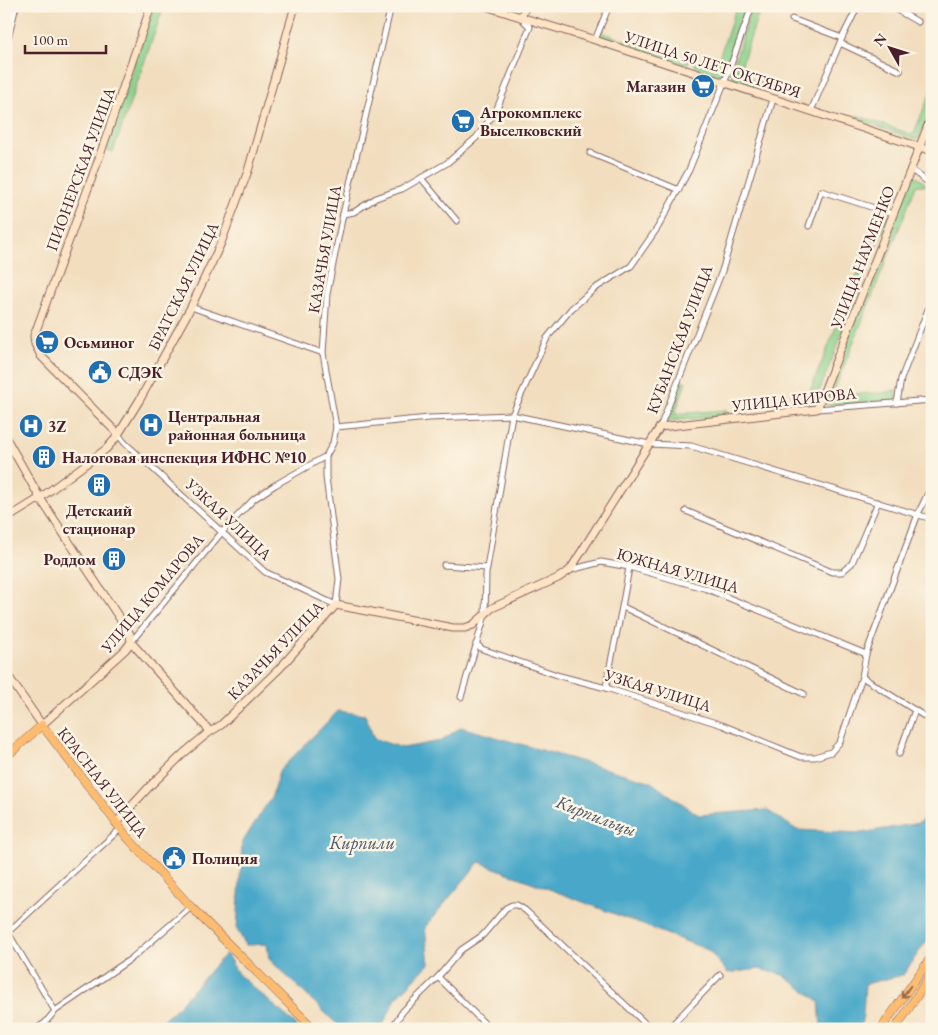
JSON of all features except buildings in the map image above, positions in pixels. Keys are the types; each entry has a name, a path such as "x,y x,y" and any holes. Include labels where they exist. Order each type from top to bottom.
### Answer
{"main road":[{"name":"ПИОНЕРСКАЯ УЛИЦА","path":"34,340 35,330 98,161 151,6"},
{"name":"БРАТСКАЯ УЛИЦА","path":"6,519 40,498 106,449 136,407 191,307 221,243 248,171 295,6"},
{"name":"УЛИЦА 50 ЛЕТ ОКТЯБРЯ","path":"485,6 595,40 932,151"},
{"path":"521,17 526,6"},
{"name":"УЛИЦА НАУМЕНКО","path":"817,409 932,114"},
{"name":"УЗКАЯ УЛИЦА","path":"34,340 41,356 118,434"},
{"name":"УЛИЦА КИРОВА","path":"660,427 817,409"},
{"name":"КУБАНСКАЯ УЛИЦА","path":"570,570 660,427"},
{"path":"6,438 40,498 130,634 131,642 207,728 208,733"},
{"name":"ЮЖНАЯ УЛИЦА","path":"485,615 492,608 558,578 570,570"},
{"name":"УЗКАЯ УЛИЦА","path":"336,606 453,628 469,627 485,615"},
{"name":"КАЗАЧЬЯ УЛИЦА","path":"118,826 150,786 208,733 221,725 280,668 336,606"},
{"name":"УЛИЦА КОМАРОВА","path":"6,757 125,650 131,642"},
{"name":"КРАСНАЯ УЛИЦА","path":"6,674 118,826 191,907 314,1029"},
{"path":"881,1029 932,956"},
{"path":"895,1029 932,973"}],"street":[{"path":"6,47 16,6"},
{"name":"КАЗАЧЬЯ УЛИЦА","path":"336,606 339,579 326,477 326,456 333,443 336,427 322,353 327,294 343,214 392,6"},
{"path":"595,40 609,6"},
{"path":"462,697 485,615 487,568 512,415 547,338 570,309 594,289 632,266 658,228 689,170 752,6"},
{"path":"812,111 841,40 858,6"},
{"path":"890,6 918,22"},
{"path":"343,214 354,212 376,198 402,189 447,163 476,138 496,111 530,27 521,17"},
{"path":"792,19 841,40 900,71"},
{"name":"КУБАНСКАЯ УЛИЦА","path":"660,427 722,271 773,99"},
{"path":"590,153 679,190"},
{"path":"910,169 932,185"},
{"path":"421,178 457,221"},
{"path":"809,226 821,191 893,214"},
{"path":"897,403 901,379 932,299"},
{"path":"191,307 322,353"},
{"name":"УЛИЦА КИРОВА","path":"817,409 932,400"},
{"path":"336,427 429,418 512,415 649,444 691,446 932,519"},
{"name":"УЗКАЯ УЛИЦА","path":"118,434 124,442 266,572 336,606"},
{"name":"УЛИЦА КОМАРОВА","path":"131,642 222,532 254,499 326,456"},
{"path":"932,485 918,514 866,654 862,677 932,721"},
{"path":"686,511 832,572 842,572 852,563 878,502"},
{"name":"ЮЖНАЯ УЛИЦА","path":"570,570 601,562 629,567 707,589 866,654"},
{"path":"444,565 487,568"},
{"path":"606,688 623,607 629,567"},
{"path":"623,607 804,694"},
{"name":"УЗКАЯ УЛИЦА","path":"476,644 482,649 560,676 606,688 722,725 801,757 815,757 832,752 840,742 862,677"},
{"path":"899,754 915,710"},
{"name":"КАЗАЧЬЯ УЛИЦА","path":"7,932 118,826"},
{"path":"391,1029 403,1011 438,977 461,950 483,935 506,908 518,905 651,1029"},
{"path":"36,1029 55,1011 132,958 191,907"},
{"path":"7,932 55,1011"},
{"path":"668,1029 720,975"},
{"path":"438,977 490,1029"}],"green space":[{"path":"154,6 164,6 113,152 107,150 106,146"},
{"path":"737,6 748,6 727,72 720,76 696,67 694,63 715,69"},
{"path":"752,6 761,6 738,75 779,89 745,86 734,79 731,73"},
{"path":"604,26 603,33 690,61 686,65 601,38 599,36"},
{"path":"932,89 932,109 918,139 913,139 856,119 856,115 913,135"},
{"path":"917,177 929,186 916,186 833,394 881,393 897,390 897,399 894,402 827,405 823,402 910,178"},
{"path":"883,212 889,215 817,397 810,406 788,409 787,404 806,401"},
{"path":"680,380 686,382 675,414 726,410 726,416 668,421 666,419"}],"water":[{"name":"Кирпили","path":"338,711 365,715 374,739 403,748 441,741 461,727 649,781 699,815 767,810 797,830 861,833 919,823 932,811 932,933 903,975 865,984 860,1029 821,1029 819,1001 783,975 759,969 728,973 708,950 479,862 425,927 429,964 396,998 381,1029 347,1029 339,1026 269,959 267,944 246,945 237,930 242,843 272,796 279,771"},
{"path":"226,953 238,974 293,1022 298,1029 150,1029 172,1013"}],"place":[{"name":"Магазин","path":"703,86"},
{"name":"Агрокомплекс Выселковский","path":"463,121"},
{"name":"Осьминог","path":"47,342"},
{"name":"СДЭК","path":"100,372"},
{"name":"Центральная районная больница","path":"151,425"},
{"name":"3Z","path":"31,426"},
{"name":"Налоговая инспекция ИФНС №10","path":"44,457"},
{"name":"Детскаий стационар","path":"99,485"},
{"name":"Роддом","path":"114,559"},
{"name":"Полиция","path":"174,858"}],"water label":[{"name":"Кирпильцы","path":"596,816"}]}
